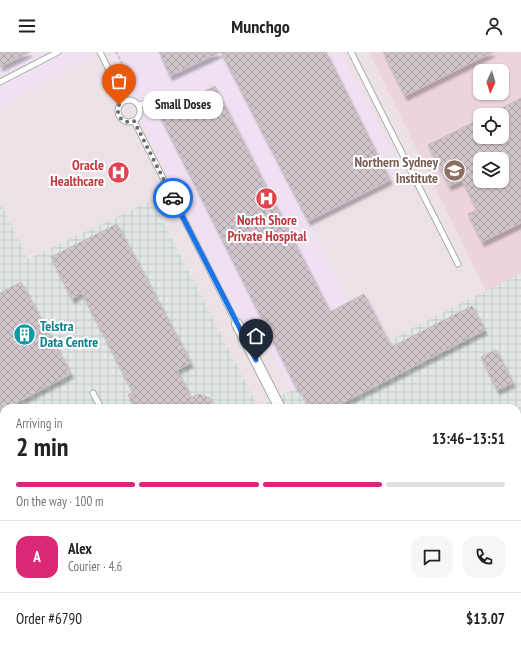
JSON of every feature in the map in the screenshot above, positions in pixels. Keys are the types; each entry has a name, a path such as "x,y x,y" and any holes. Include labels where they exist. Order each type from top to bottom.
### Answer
{"street":[{"path":"237,324 278,404"}],"lane":[{"path":"0,82 58,52"},
{"path":"100,52 124,100"},
{"path":"351,52 458,264"},
{"path":"127,99 134,101 139,105 140,114 134,121 124,121 118,116 119,105 124,100 127,99"},
{"path":"139,105 161,101 170,109"},
{"path":"134,121 237,324"},
{"path":"245,338 266,328"},
{"path":"93,393 99,404"}],"path":[{"path":"116,52 134,85"}],"shaded area":[{"path":"0,52 96,52 83,63 0,106"},
{"name":"North Shore Private Hospital","path":"108,52 341,52 403,174 308,222 348,302 364,294 388,341 292,390 258,325 245,331"},
{"name":"Northern Sydney Institute","path":"369,52 521,52 521,273 486,291"},
{"path":"152,200 256,404 0,404 0,202 28,259"},
{"path":"521,273 521,404 264,404"}],"building":[{"path":"0,52 30,52 0,67"},
{"path":"159,52 221,52 170,76"},
{"path":"221,52 326,52 390,180 308,221"},
{"path":"383,52 493,52 405,96"},
{"path":"215,86 330,312 364,294 391,347 472,306 485,330 341,404 307,404 298,386 296,387 268,331 270,326 268,323 264,323 159,114 166,111 172,113 174,110 173,107"},
{"path":"521,98 521,223 482,242 468,214 477,210 462,180 449,186 428,145 473,122 473,144 509,144 509,108 502,108"},
{"path":"117,224 191,363 177,370 191,398 198,394 210,398 213,404 133,404 128,395 133,392 82,293 72,299 51,257"},
{"name":"Telstra Data Centre","path":"21,282 71,374 15,404 0,404 0,293"},
{"path":"496,350 513,383 497,390 481,357"}],"way so far":[{"path":"119,105 117,112 118,116 127,122 134,121 173,198"}],"place":[{"name":"Small Doses","path":"119,105"},
{"name":"Northern Sydney Institute","path":"454,170"},
{"name":"Oracle Healthcare","path":"119,173"},
{"name":"North Shore Private Hospital","path":"267,198"},
{"name":"Telstra Data Centre","path":"25,334"}],"route":[{"path":"173,198 256,360"}]}
